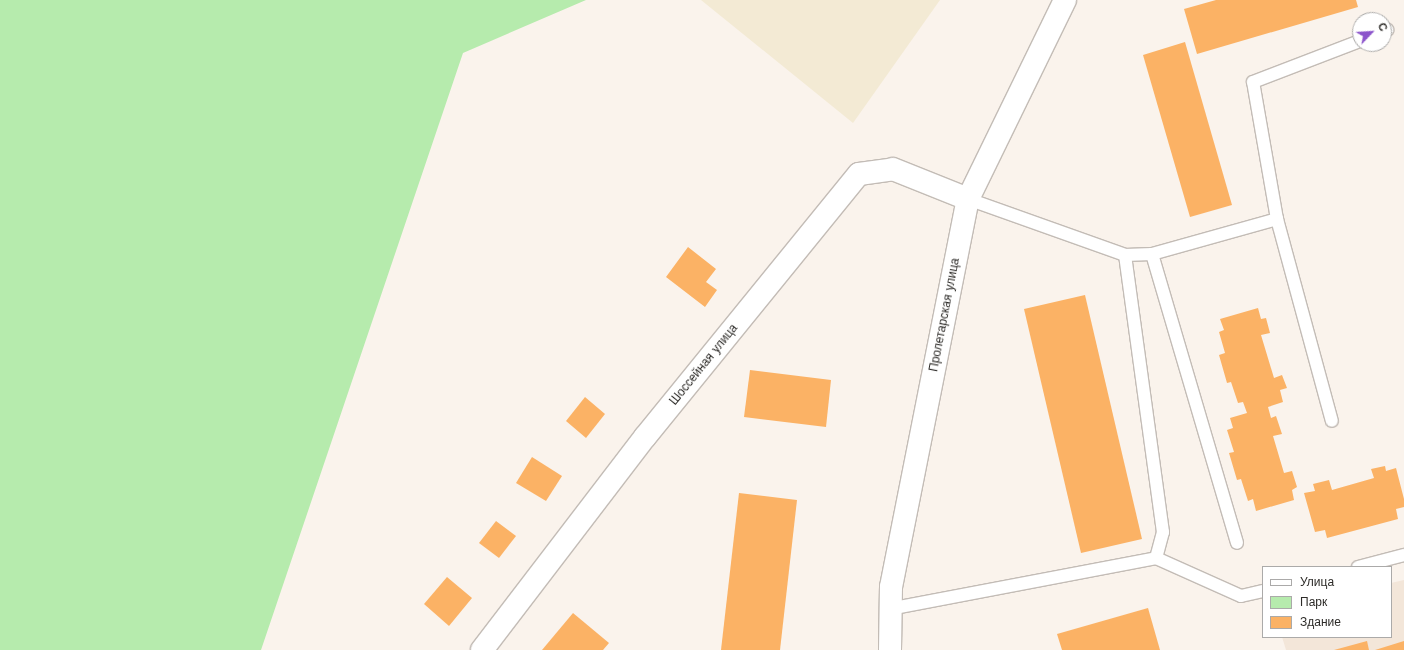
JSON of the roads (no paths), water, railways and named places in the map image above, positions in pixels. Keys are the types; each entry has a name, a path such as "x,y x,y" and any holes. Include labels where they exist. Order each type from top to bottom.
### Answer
{"street":[{"name":"Пролетарская улица","path":"890,650 889,609 891,587 968,198 1065,0"},
{"name":"Шоссейная улица","path":"482,650 645,437 859,174 893,169 968,198"}],"lane":[{"path":"1332,421 1277,219 1252,82 1352,44"},
{"path":"968,198 1126,255 1152,254 1277,219"},
{"path":"1152,254 1237,543"},
{"path":"1126,255 1163,532 1156,558"},
{"path":"1362,566 1404,556"},
{"path":"889,609 1156,558 1241,596 1262,591"}]}
